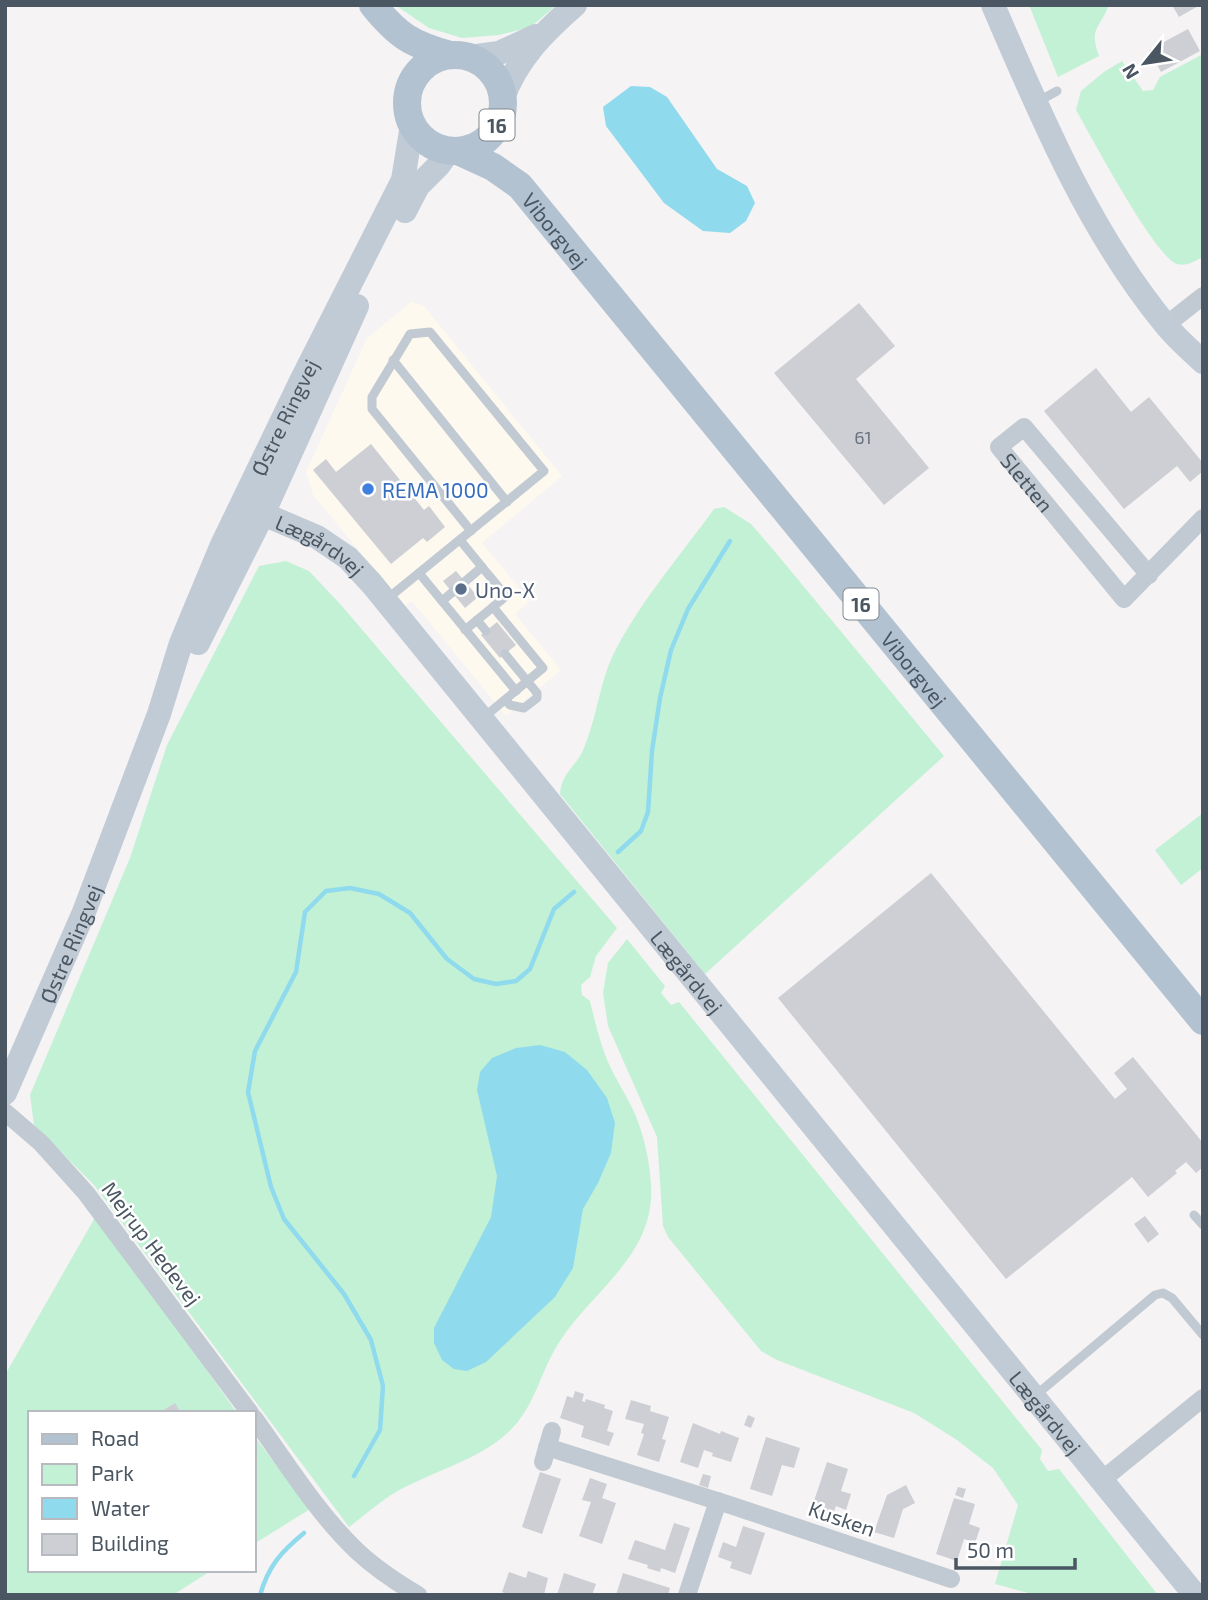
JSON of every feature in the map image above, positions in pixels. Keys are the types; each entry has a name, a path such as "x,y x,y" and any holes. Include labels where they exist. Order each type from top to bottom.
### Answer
{"main road":[{"name":"16","path":"373,5 392,29 410,41 459,56 486,67 493,74 501,91 501,109 491,135 467,150 453,151 430,145 412,125 407,107 409,89 406,70 392,29"},
{"path":"409,89 423,67 431,61 459,56"},
{"name":"Viborgvej","path":"501,109 507,157 520,186 1203,1021"},
{"name":"Viborgvej","path":"453,151 493,167 520,186"}],"street":[{"path":"501,109 516,68 543,33 575,5"},
{"path":"993,5 1046,97 1090,212 1127,272 1166,326 1203,362"},
{"path":"459,56 499,53 543,33"},
{"name":"Østre Ringvej","path":"252,509 302,379 403,180 412,125"},
{"name":"Østre Ringvej","path":"5,1093 84,912 159,714 181,643 314,397 380,258 418,186 453,151"},
{"path":"1166,326 1203,296"},
{"name":"Sletten","path":"1149,575 1024,427 999,447 1124,599 1149,575 1203,518"},
{"name":"Lægårdvej","path":"252,509 317,537 348,558 385,600 1195,1595"},
{"name":"Mejrup Hedevej","path":"5,1112 41,1143 86,1193 249,1411"},
{"path":"1102,1480 1203,1398"},
{"path":"256,1421 356,1550 392,1580 418,1595"},
{"name":"Kusken","path":"548,1446 951,1579"},
{"path":"687,1595 718,1501"}],"lane":[{"path":"385,600 419,573 507,502 544,471 430,332 410,334 372,397 372,409 471,531"},
{"path":"393,360 507,502"},
{"path":"460,540 506,596 465,630"},
{"path":"442,601 482,567"},
{"path":"419,573 516,691"},
{"path":"481,719 543,668 493,607"},
{"path":"477,620 486,631"},
{"path":"505,654 537,693 537,698 524,708 510,705 505,700"},
{"path":"1195,1215 1203,1225"},
{"path":"1033,1397 1155,1295 1163,1293 1172,1298 1203,1335"}],"shaded area":[{"path":"411,302 423,305 562,476 482,543 530,601 515,614 561,670 506,716 412,601 405,606 313,495 306,472 367,338"}],"green space":[{"path":"395,5 556,5 531,27 499,35 462,38 429,28"},
{"path":"1029,5 1109,5 1095,34 1099,56 1058,77"},
{"path":"1203,54 1203,257 1180,265 1167,256 1139,219 1076,110 1081,91 1122,61 1143,91 1153,90 1160,77"},
{"path":"724,507 751,524 944,756 705,974 560,794 563,780 584,748 608,666 623,636 647,598 714,509"},
{"path":"286,561 309,571 341,605 617,928 596,956 590,977 581,985 582,995 590,1001 608,1062 638,1122 648,1158 651,1186 650,1210 633,1252 560,1341 524,1414 515,1425 479,1453 396,1492 349,1527 94,1185 34,1125 30,1095 130,858 167,745 259,566"},
{"path":"1203,813 1203,868 1181,885 1155,850"},
{"path":"627,939 665,986 661,993 671,1005 679,1002 1042,1450 1040,1459 1048,1471 1059,1469 1158,1595 1036,1595 995,1584 1018,1505 993,1468 957,1440 914,1413 777,1360 761,1351 668,1237 663,1226 657,1137 608,1026 603,993 608,963"},
{"path":"97,1214 236,1411 28,1411 28,1572 209,1572 173,1595 5,1595 5,1375"},
{"path":"256,1439 310,1509 256,1543"}],"water":[{"path":"631,86 650,87 667,97 717,169 747,186 755,203 746,221 730,233 703,231 664,203 606,126 603,107"},
{"path":"540,1045 565,1052 587,1070 607,1098 615,1123 611,1153 583,1209 573,1268 555,1297 486,1362 467,1371 454,1369 442,1360 434,1343 434,1328 491,1217 497,1176 477,1090 480,1072 492,1058 516,1048"}],"building":[{"path":"1172,5 1200,5 1179,17"},
{"path":"1188,29 1200,51 1161,72 1149,50"},
{"path":"859,303 895,346 856,379 929,468 884,505 774,373"},
{"path":"1096,368 1131,412 1149,397 1203,463 1203,471 1190,482 1177,466 1124,509 1044,411"},
{"name":"REMA 1000","path":"371,444 424,510 429,506 445,527 427,542 423,538 391,564 313,470 326,459 336,472"},
{"path":"456,571 478,597 465,608 443,581"},
{"path":"497,622 516,645 500,658 481,635"},
{"path":"931,873 1115,1099 1127,1089 1114,1073 1133,1057 1203,1143 1203,1167 1196,1173 1186,1162 1148,1197 1132,1177 1006,1279 778,998"},
{"path":"1145,1216 1159,1234 1148,1243 1134,1224"},
{"path":"575,1391 584,1394 582,1401 585,1402 586,1399 605,1405 604,1408 613,1411 607,1431 614,1433 609,1446 581,1437 584,1426 560,1418 567,1396 573,1398"},
{"path":"631,1400 651,1406 650,1411 669,1417 659,1462 637,1455 644,1434 641,1433 644,1424 625,1419"},
{"path":"175,1403 180,1411 162,1411"},
{"path":"748,1415 755,1418 751,1428 744,1425"},
{"path":"693,1423 739,1438 731,1462 712,1456 713,1453 704,1450 698,1468 680,1462"},
{"path":"766,1437 800,1448 794,1468 782,1465 772,1496 750,1489"},
{"path":"827,1462 848,1469 841,1491 851,1494 846,1510 836,1506 831,1520 810,1513"},
{"path":"540,1472 561,1479 542,1534 522,1527"},
{"path":"703,1474 711,1476 708,1488 699,1485"},
{"path":"590,1478 607,1484 602,1498 616,1503 602,1544 579,1536 591,1502 582,1500"},
{"path":"906,1485 915,1503 903,1509 894,1538 874,1532 887,1495"},
{"path":"958,1487 966,1489 963,1498 955,1495"},
{"path":"954,1498 975,1504 969,1524 980,1528 975,1543 964,1539 957,1561 936,1554"},
{"path":"674,1523 690,1528 675,1573 661,1568 660,1572 628,1559 635,1540 665,1550"},
{"path":"743,1526 765,1533 751,1575 730,1568 732,1562 718,1557 723,1542 736,1547"},
{"path":"528,1571 548,1578 544,1595 510,1595 502,1592 509,1572 526,1578"},
{"path":"564,1573 596,1584 592,1595 557,1595"},
{"path":"623,1573 670,1588 668,1595 616,1595"}],"waterway":[{"path":"618,852 641,831 648,812 652,751 671,650 688,609 730,541"},
{"path":"354,1476 380,1430 383,1386 371,1340 344,1294 284,1219 271,1187 248,1092 255,1051 296,972 305,912 326,891 350,888 379,894 410,913 447,959 474,979 496,984 516,981 530,969 554,909 574,892"},
{"path":"260,1595 267,1575 277,1560 304,1533"}],"place":[{"name":"REMA 1000","path":"368,489"},
{"name":"Uno-X","path":"461,589"}]}
